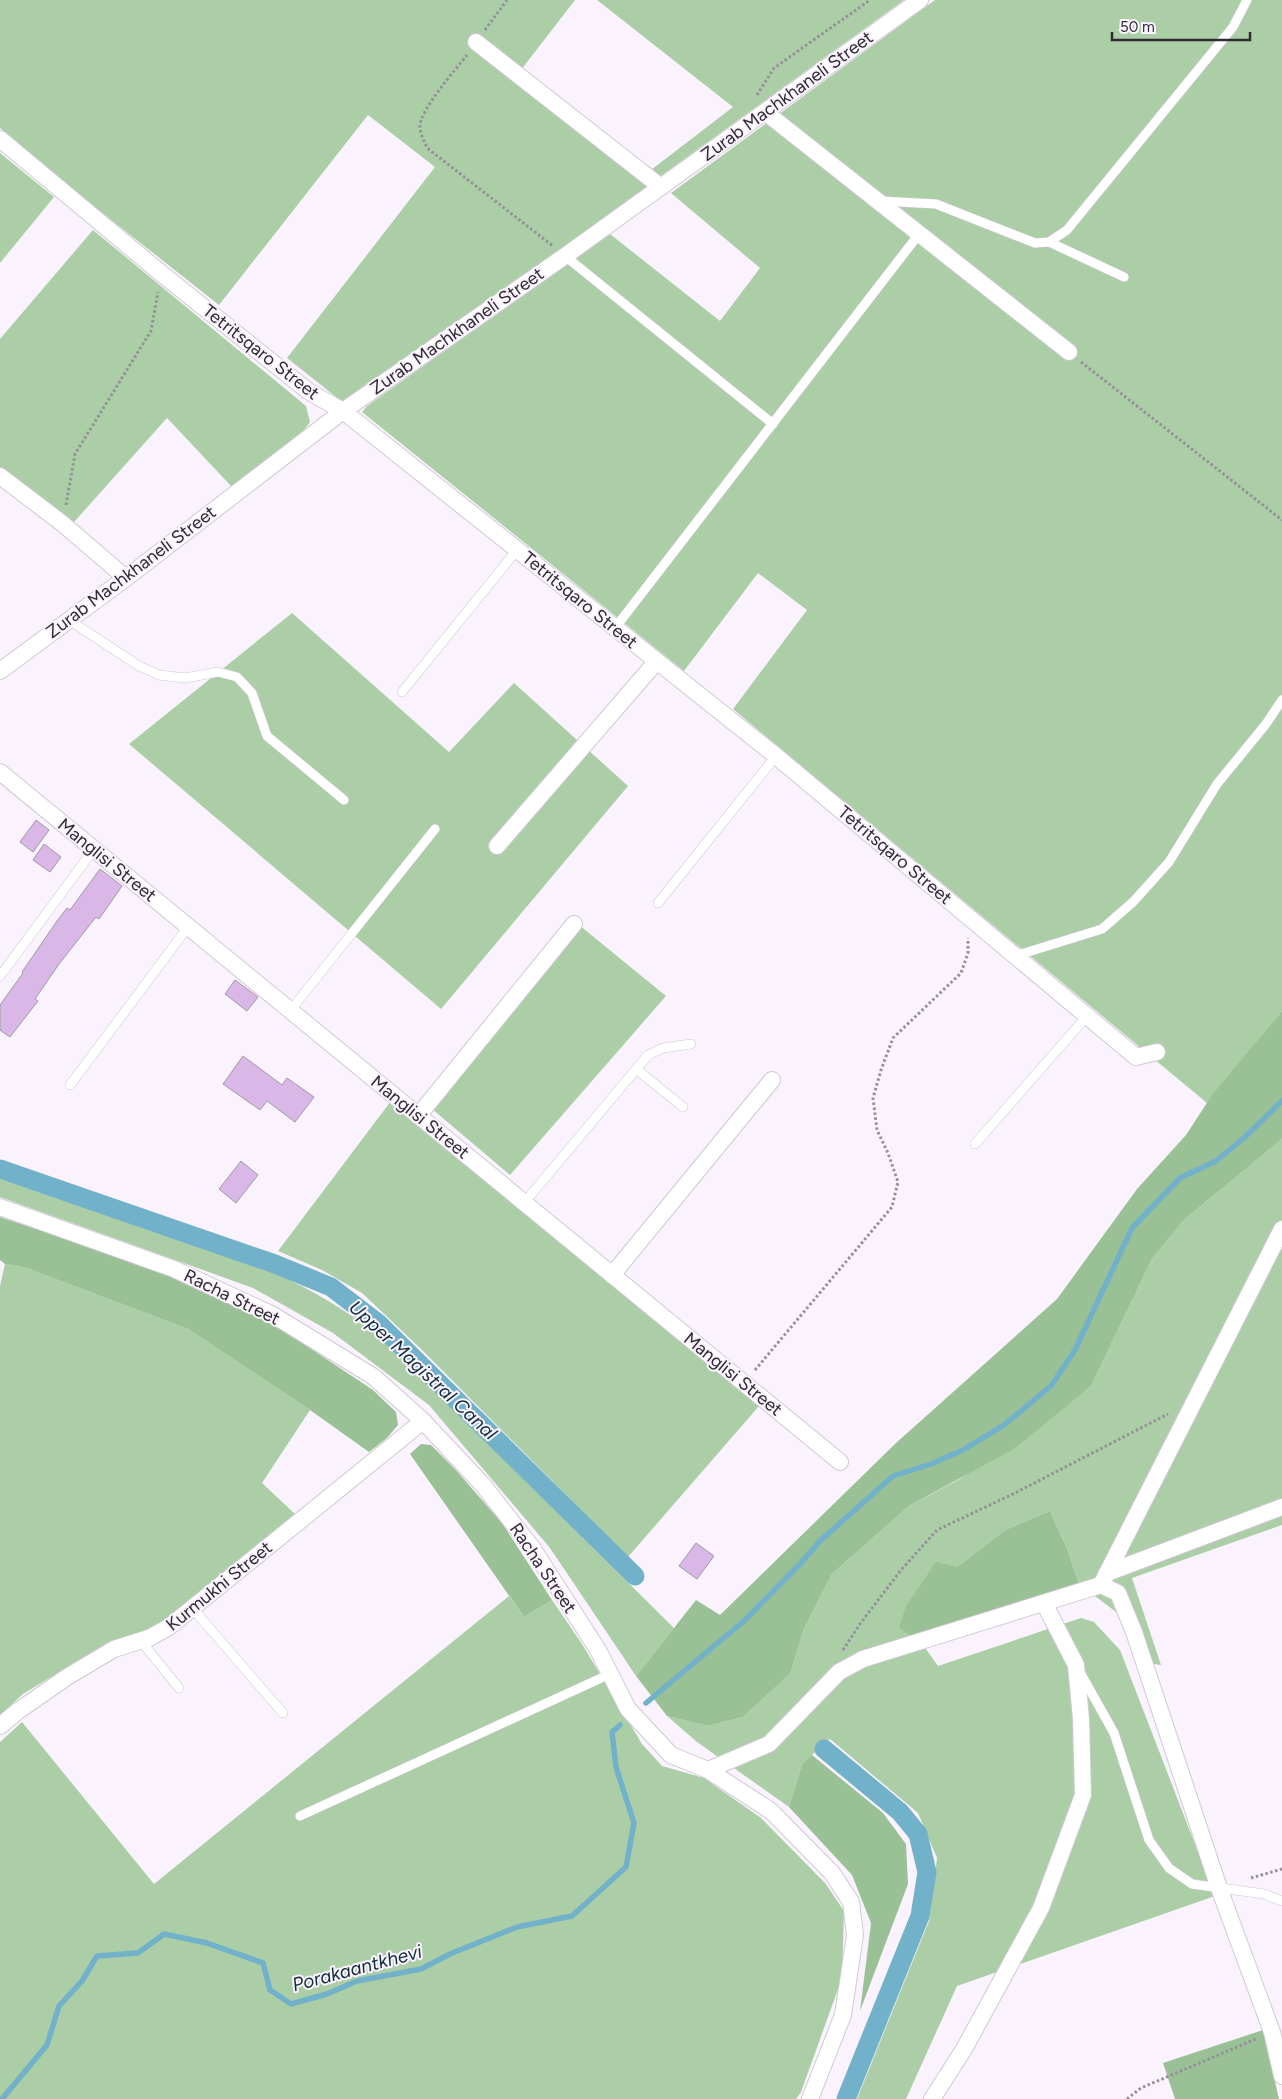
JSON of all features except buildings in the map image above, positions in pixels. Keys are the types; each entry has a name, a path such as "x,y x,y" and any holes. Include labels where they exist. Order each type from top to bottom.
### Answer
{"street":[{"name":"Zurab Machkhaneli Street","path":"0,671 126,578 342,411 565,256 920,0"},
{"path":"476,42 661,187"},
{"path":"765,112 1069,352"},
{"name":"Tetritsqaro Street","path":"0,139 162,274 308,391 342,411 776,756 1136,1057 1157,1052"},
{"path":"0,476 63,524 126,578"},
{"path":"497,846 657,661"},
{"name":"Manglisi Street","path":"0,772 840,1462"},
{"path":"418,1116 574,924"},
{"path":"612,1275 772,1080"},
{"name":"Racha Street","path":"0,1207 174,1269 273,1315 374,1377 423,1421 483,1486 533,1549 598,1650 628,1709 672,1755 708,1770 771,1811 832,1873 851,1902 856,1935 843,2015 810,2099"},
{"path":"1104,1579 1282,1230"},
{"name":"Kurmukhi Street","path":"0,1726 18,1710 67,1677 114,1649 170,1628 192,1608 423,1421"},
{"path":"708,1770 769,1744 840,1672 863,1659 1044,1603 1282,1508"},
{"path":"1104,1579 1118,1593 1137,1641 1219,1888 1272,2032 1282,2076"},
{"path":"932,2099 964,2049 1041,1908 1083,1795 1081,1719 1076,1665 1044,1603"}],"lane":[{"path":"1049,242 1067,230 1092,200 1233,27 1247,0"},
{"path":"879,201 936,204 1035,243 1049,242 1124,277"},
{"path":"615,628 919,234"},
{"path":"565,256 773,424"},
{"path":"402,692 517,550"},
{"path":"69,620 139,666 159,675 185,678 218,672 237,677 252,693 268,736 344,800"},
{"path":"1015,956 1102,929 1133,902 1169,862 1217,784 1266,724 1282,700"},
{"path":"658,903 776,756"},
{"path":"290,1011 434,829"},
{"path":"0,976 94,849"},
{"path":"70,1085 188,927"},
{"path":"975,1144 1087,1016"},
{"path":"524,1203 648,1055 663,1048 691,1044"},
{"path":"636,1069 683,1107"},
{"path":"192,1608 283,1713"},
{"path":"140,1640 179,1688"},
{"path":"1076,1665 1114,1734 1149,1840 1169,1868 1192,1884 1264,1894 1282,1901"},
{"path":"300,1816 610,1674"}],"path":[{"path":"507,0 425,111 420,124 421,135 427,148 565,256"},
{"path":"752,122 758,94 774,68 870,0"},
{"path":"63,524 74,454 151,331 162,274"},
{"path":"1069,352 1282,520"},
{"path":"744,1383 892,1207 898,1182 888,1153 876,1130 873,1098 892,1038 961,973 968,952 966,915"},
{"path":"840,1655 860,1624 895,1578 937,1530 1021,1490 1169,1414"},
{"path":"1127,2099 1141,2088 1272,2032"}],"green space":[{"path":"0,0 575,0 521,70 651,170 733,107 597,0 904,0 658,178 554,257 345,404 287,358 435,167 368,115 219,305 67,185 0,128"},
{"path":"935,0 1282,0 1282,1011 1207,1103 733,709 807,610 758,573 684,671 362,412 367,406 610,234 720,321 760,268 671,193"},
{"path":"0,153 54,197 0,263"},
{"path":"93,230 306,406 310,422 293,445 232,487 167,418 66,531 0,483 0,339"},
{"path":"292,613 449,752 514,683 628,786 441,1009 129,744"},
{"path":"579,925 666,996 510,1175 425,1103"},
{"path":"1282,1011 1282,1139 1185,1219 1152,1259 1091,1386 1014,1449 909,1506 832,1574 804,1629 790,1674 743,1717 708,1726 667,1716 636,1676 696,1600 720,1615 896,1443 1057,1299 1137,1189 1186,1135 1212,1095"},
{"path":"391,1101 759,1406 628,1557 420,1348 362,1293 322,1270 278,1251"},
{"path":"1282,1139 1282,1525 1132,1578 1161,1665 1148,1663 1124,1618 1079,1584 1068,1551 1050,1511 1005,1530 957,1567 921,1642 938,1666 1081,1618 1094,1622 1120,1650 1215,1896 957,1986 906,2099 857,2099 929,1921 937,1858 918,1813 830,1739 802,1764 789,1807 697,1742 667,1716 708,1726 743,1717 790,1674 804,1629 832,1574 909,1506 960,1479 1091,1386 1152,1259 1185,1219"},
{"path":"0,1179 263,1268 307,1289 348,1313 375,1332 674,1628 636,1676 550,1548 429,1405 333,1333 253,1288 0,1197"},
{"path":"0,1217 164,1272 278,1327 373,1390 396,1412 398,1425 387,1438 369,1452 310,1410 188,1329 26,1268 5,1264 0,1260"},
{"path":"5,1264 26,1268 188,1329 310,1410 262,1483 295,1514 157,1626 107,1643 23,1694 0,1715 0,1286"},
{"path":"421,1444 431,1445 455,1469 502,1523 552,1600 524,1617 410,1454"},
{"path":"1050,1511 1068,1551 1079,1584 921,1642 899,1628 906,1606 936,1562 957,1567 1005,1530"},
{"path":"509,1596 524,1617 552,1600 582,1644 642,1744 662,1766 704,1778 761,1818 825,1883 844,1911 842,1978 801,2092 796,2099 0,2099 0,1742 22,1722 154,1884"},
{"path":"812,1755 883,1813 906,1844 908,1884 860,2011 871,1923 852,1875 789,1807 802,1764"},
{"path":"1263,2030 1279,2099 1175,2099 1163,2063"}],"waterway":[{"path":"646,1703 745,1620 820,1541 893,1476 931,1464 963,1450 1004,1425 1051,1386 1075,1350 1132,1228 1180,1178 1216,1161 1245,1137 1282,1101"},
{"name":"Upper Magistral Canal","path":"0,1169 275,1264 331,1287 378,1323 635,1576"},
{"name":"Porakaantkhevi","path":"2,2099 47,2045 59,2006 82,1981 97,1956 138,1953 164,1934 207,1943 263,1963 270,1990 291,2004 327,1994 357,1981 421,1969 450,1954 517,1927 572,1916 626,1867 634,1823 616,1767 612,1732 620,1725"},
{"name":"Upper Magistral Canal","path":"824,1749 900,1812 918,1834 927,1872 920,1916 846,2099"}]}
